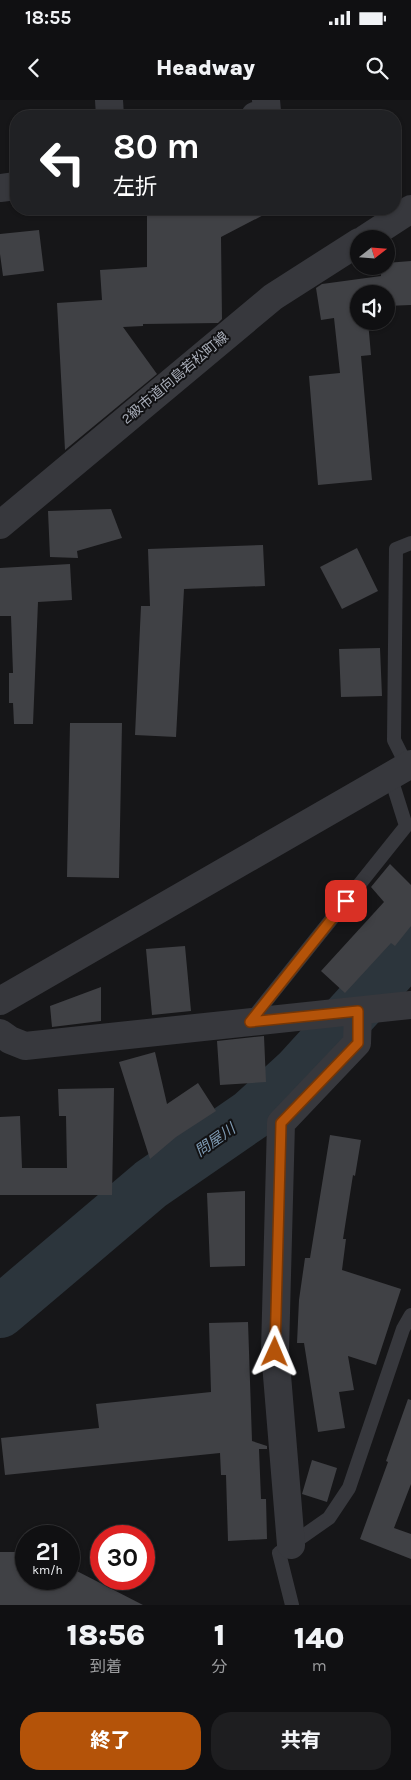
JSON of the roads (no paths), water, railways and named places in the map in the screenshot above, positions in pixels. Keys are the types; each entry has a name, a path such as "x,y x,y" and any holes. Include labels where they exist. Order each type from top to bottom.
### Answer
{"street":[{"path":"379,230 411,209"},
{"name":"2級市道向島若松町線","path":"0,525 273,297 350,248"},
{"path":"0,1002 403,768"},
{"path":"0,1033 10,1040 25,1046 411,1005"},
{"path":"291,1545 275,1352 281,1123 358,1043 358,1011"}],"lane":[{"path":"250,1022 406,826 403,768 394,740 396,549 411,543"},
{"path":"292,1605 279,1553 329,1518 349,1488 403,1329 411,1315"}],"waterway":[{"name":"問屋川","path":"0,1312 151,1184 251,1115 298,1072 411,948"}]}
